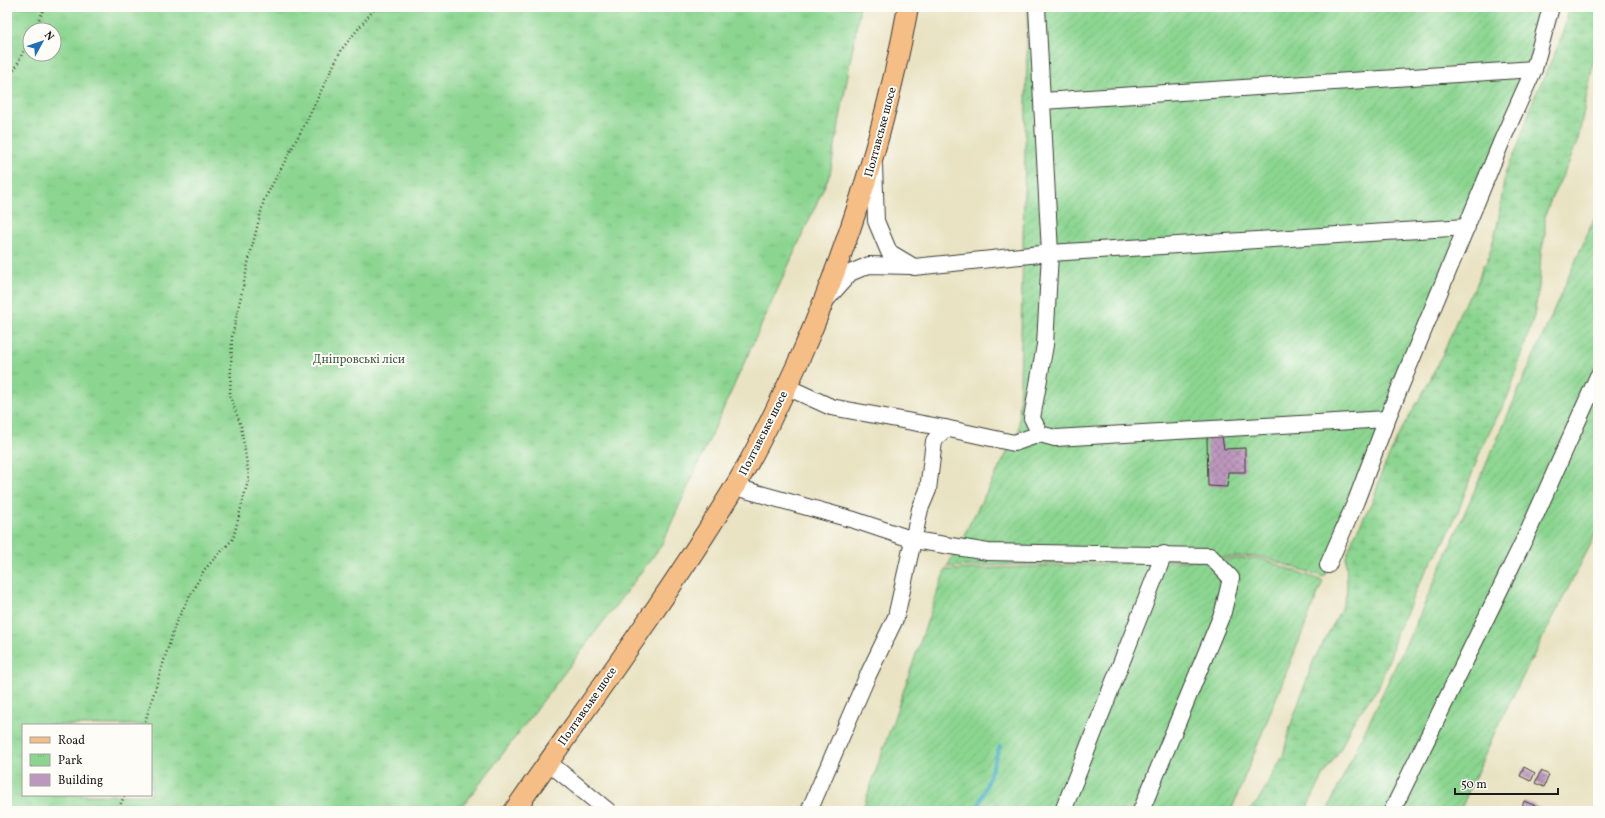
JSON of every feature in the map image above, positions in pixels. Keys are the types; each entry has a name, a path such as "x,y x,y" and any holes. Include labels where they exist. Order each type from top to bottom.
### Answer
{"main road":[{"name":"Полтавське шосе","path":"514,811 654,609 735,487 787,387 825,302 851,231 874,158 898,63 908,7"}],"lane":[{"path":"1037,7 1050,253 1046,345 1032,418 1040,434"},
{"path":"1328,565 1356,501 1386,419 1503,138 1534,68 1551,7"},
{"path":"1043,101 1534,68"},
{"path":"874,158 876,221 888,252 914,267"},
{"path":"825,302 850,273 869,265 914,267 1050,253 1467,227"},
{"path":"1392,811 1528,532 1598,376"},
{"path":"787,387 831,407 946,428 1014,443 1040,434 1056,438 1386,419"},
{"path":"809,811 865,682 896,617 920,509 928,490 934,441 946,428"},
{"path":"735,487 854,520 914,540 988,552 1210,556 1230,578 1223,612 1141,811"},
{"path":"1063,811 1164,554"},
{"path":"548,762 608,811"}],"path":[{"path":"38,22 45,7"},
{"path":"144,724 176,622 204,570 233,538 249,477 241,426 230,396 232,337 264,200 306,122 341,50 376,7"},
{"path":"7,80 22,54"},
{"path":"117,811 124,796"}],"green space":[{"name":"Дніпровські ліси","path":"7,7 860,7 830,174 661,546 459,811 7,811"},
{"path":"1028,7 1544,7 1529,61 1324,577 1259,556 947,567 1019,430"},
{"path":"1568,7 1598,7 1598,49 1594,59 1578,140 1568,165 1551,199 1545,216 1545,236 1541,252 1539,287 1534,316 1509,394 1481,449 1459,509 1445,540 1417,587 1407,612 1398,628 1391,654 1378,688 1352,723 1341,748 1326,771 1305,811 1248,811 1258,801 1283,756 1290,727 1314,659 1339,614 1346,596 1346,557 1353,538 1373,500 1382,472 1398,436 1429,382 1446,347 1461,309 1477,284 1483,265 1487,262 1498,223 1505,173 1518,146 1534,98 1559,44 1565,25"},
{"path":"1598,210 1598,530 1498,725 1460,811 1327,811 1421,612"},
{"path":"1259,558 1323,581 1231,811 862,811 945,570"}],"building":[{"path":"1222,436 1224,449 1245,448 1245,472 1228,472 1227,487 1208,486 1207,437"},
{"path":"1524,767 1535,773 1531,781 1520,776"},
{"path":"1541,771 1549,775 1544,787 1535,783"},
{"path":"1524,801 1538,807 1536,811 1521,810"}],"waterway":[{"path":"977,811 1000,746"}]}
